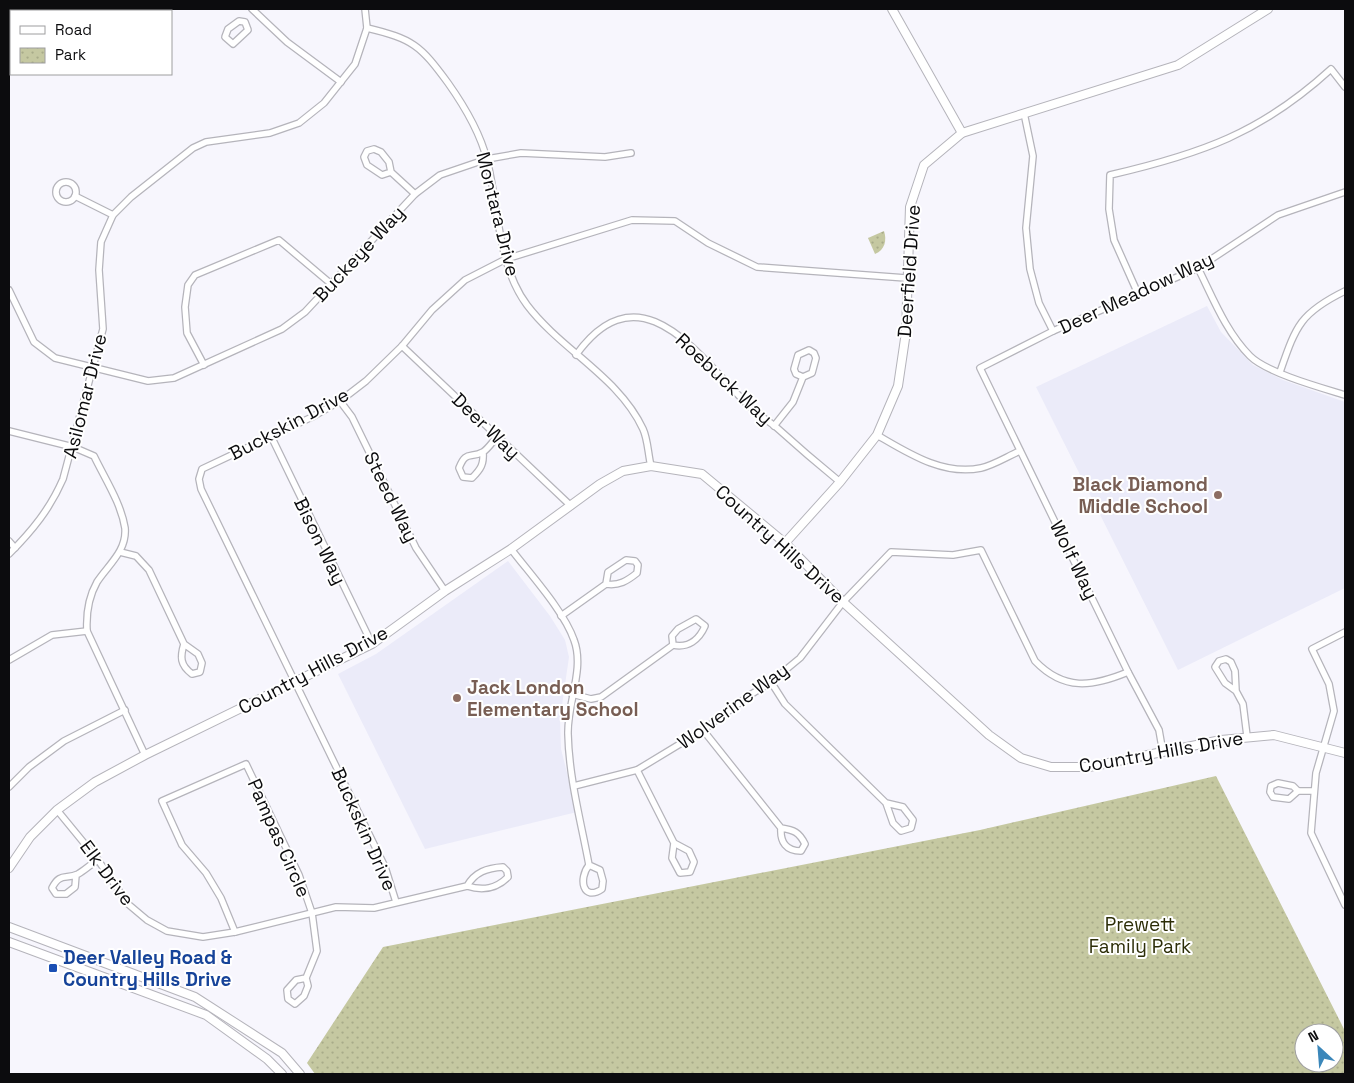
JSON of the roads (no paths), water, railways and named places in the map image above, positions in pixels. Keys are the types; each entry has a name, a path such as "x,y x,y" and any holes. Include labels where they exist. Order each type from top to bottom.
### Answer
{"street":[{"name":"Asilomar Drive","path":"9,554 38,524 53,502 63,479 103,330 99,270 101,242 113,215 131,197 193,148 206,142 270,133 299,123 324,103 354,64 367,28 365,9"},
{"path":"892,9 962,132"},
{"name":"Deerfield Drive","path":"785,544 840,482 877,435 898,386 906,332 906,278 910,207 924,164 962,132 1178,65 1268,9"},
{"path":"245,22 253,10 286,42 341,82"},
{"name":"Montara Drive","path":"367,28 400,36 426,53 474,123 487,159 506,259 515,283 527,306 576,354 623,396 643,430 650,466"},
{"path":"1139,296 1114,240 1109,209 1110,175 1168,162 1222,142 1271,118 1311,88 1331,69 1345,87"},
{"path":"1024,112 1033,156 1026,228 1030,269 1039,303 1053,332"},
{"path":"391,172 382,175 371,168 364,157 367,151 374,149 381,152 389,162 391,172 415,194"},
{"name":"Buckeye Way","path":"9,290 34,342 56,358 93,369 148,381 174,378 282,329 305,312 415,194 440,175 487,159 521,153 605,157 631,153"},
{"name":"Deer Meadow Way","path":"980,368 1053,332 1139,296 1198,268 1278,215 1345,192"},
{"path":"75,196 113,215"},
{"name":"Buckskin Drive","path":"396,902 385,868 201,489 202,469 340,401 366,381 402,346 432,310 465,280 506,259 632,220 675,221 708,243 757,267 906,278"},
{"path":"204,365 187,333 185,308 188,285 195,275 279,240 330,283"},
{"path":"1198,268 1229,330 1251,358 1304,383 1345,395"},
{"path":"1280,372 1293,335 1305,316 1324,301 1345,291"},
{"name":"Roebuck Way","path":"576,354 588,338 606,325 629,316 655,321 682,336 751,407 840,482"},
{"name":"Deer Way","path":"402,346 571,506"},
{"path":"774,426 793,402 803,377 812,373 816,358 814,352 809,350 798,355 794,369 796,374 803,377"},
{"name":"Wolf Way","path":"980,368 1128,672 1159,730 1163,753"},
{"name":"Steed Way","path":"340,401 352,417 416,548 445,591"},
{"path":"9,431 72,447 94,456 118,505 125,530 120,552 98,582 92,596 86,611 87,631 145,755"},
{"path":"877,435 915,457 946,468 980,468 1020,451"},
{"name":"Bison Way","path":"270,436 372,644"},
{"path":"483,452 484,462 480,470 472,478 463,476 458,468 462,459 469,454 483,452 497,437"},
{"name":"Country Hills Drive","path":"9,868 30,838 57,810 95,782 145,755 372,644 445,591 511,549 600,484 623,471 650,466 684,469 702,474 785,544 843,602 989,735 1021,758 1051,767 1089,767 1247,736 1274,735 1345,753"},
{"path":"9,541 15,548"},
{"path":"511,549 561,616 574,640 577,652 577,666 568,731 574,786 588,865 582,873 582,882 590,893 597,893 602,889 603,881 600,870 588,865"},
{"name":"Wolverine Way","path":"574,786 637,770 703,730 750,694 771,682 800,658 843,602 891,552 953,555 981,550 1034,661 1047,673 1084,685 1109,680 1128,672"},
{"path":"120,552 136,556 149,570 184,644 198,654 202,663 200,672 192,674 182,664 180,656 184,644"},
{"path":"561,616 606,584 608,572 626,560 635,561 638,565 637,573 628,581 616,586 606,584"},
{"path":"572,694 591,699 600,697 673,645 682,646 692,643 701,634 705,626 696,618 672,636 673,645"},
{"path":"9,660 52,634 87,631"},
{"path":"1345,632 1312,649 1330,684 1334,711 1316,773 1311,832 1345,905"},
{"path":"1236,691 1235,671 1231,662 1226,659 1219,661 1215,667 1219,676 1236,691 1243,704 1247,736"},
{"path":"771,682 785,704 886,803 893,823 901,831 911,828 913,820 903,807 886,803"},
{"path":"9,787 29,767 64,740 125,710"},
{"path":"703,730 781,828 781,838 786,847 793,851 801,851 805,844 801,835 794,829 781,828"},
{"name":"Pampas Circle","path":"235,932 221,898 206,873 182,845 162,801 246,764 299,875 312,913"},
{"path":"637,770 674,843 688,851 694,862 690,872 680,873 672,858 674,843"},
{"path":"1298,791 1313,791"},
{"name":"Elk Drive","path":"57,810 98,860 128,904 146,920 167,931 202,937 235,932 336,907 374,908 467,886"},
{"path":"76,875 98,860"},
{"path":"503,867 507,871 508,877 502,883 490,888 479,890 467,886 473,876 481,871 503,867"},
{"path":"306,978 296,980 287,990 288,999 295,1004 304,996 308,986 306,978 317,951 312,913"},
{"path":"9,927 195,997 282,1053 300,1074"},
{"path":"9,942 206,1015 267,1059 282,1074"}],"place":[{"name":"Black Diamond Middle School","path":"1218,495"},
{"name":"Jack London Elementary School","path":"457,698"},
{"name":"Deer Valley Road & Country Hills Drive","path":"53,968"}],"park label":[{"name":"Prewett Family Park","path":"1140,935"}]}
